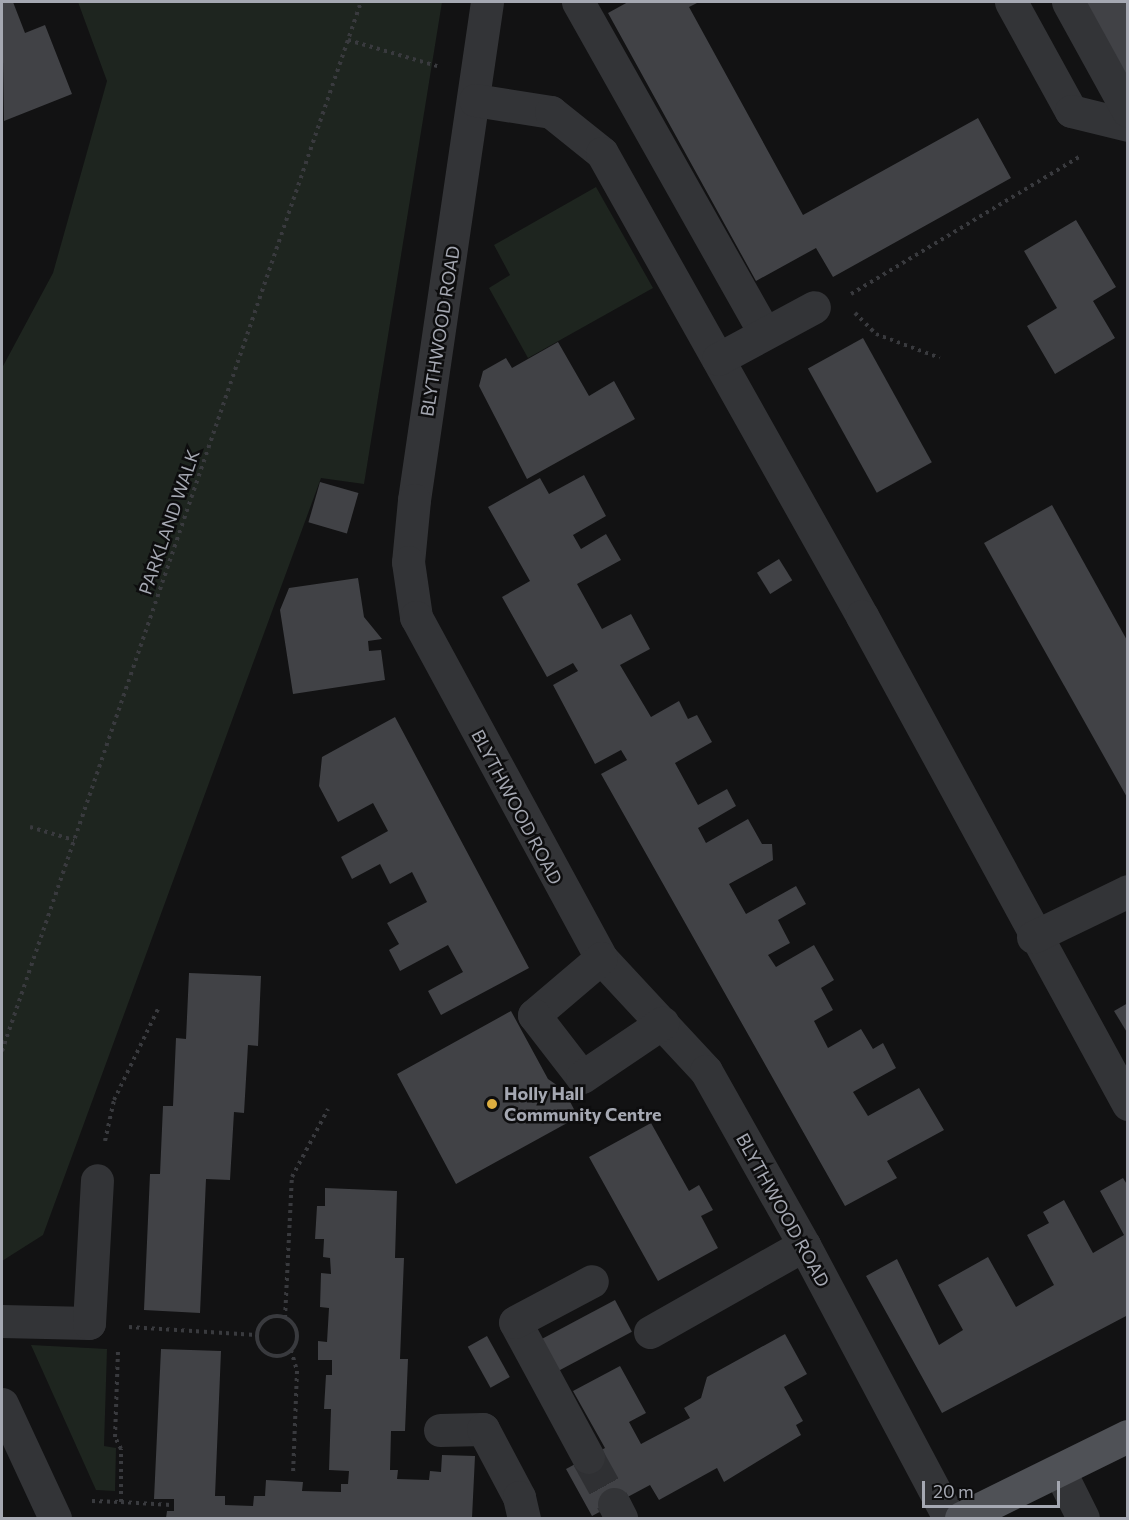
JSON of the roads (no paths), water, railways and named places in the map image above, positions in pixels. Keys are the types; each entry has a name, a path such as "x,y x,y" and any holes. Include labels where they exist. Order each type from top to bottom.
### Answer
{"main road":[{"path":"961,1518 1060,1472 1128,1436"}],"street":[{"name":"BLYTHWOOD ROAD","path":"487,2 475,100 414,500 408,562 416,617 601,958 706,1071 804,1245 949,1518"},
{"path":"578,2 764,332"},
{"path":"1011,2 1071,111 1128,124"},
{"path":"1068,2 1128,111"},
{"path":"475,100 551,112 602,153 718,359 1034,937 1128,1104"},
{"path":"718,359 813,307"},
{"path":"1034,937 1128,891"},
{"path":"601,958 534,1015 582,1077 662,1023"},
{"path":"2,1321 104,1325 97,1180"},
{"path":"650,1332 804,1245"},
{"path":"588,1457 515,1322 592,1281"},
{"path":"2,1404 51,1509"},
{"path":"440,1430 483,1429 519,1497 524,1518"},
{"path":"1060,1472 1083,1518"}],"tunnel":[{"path":"588,1457 614,1504"}],"place":[{"name":"Holly Hall Community Centre","path":"492,1104"}]}
